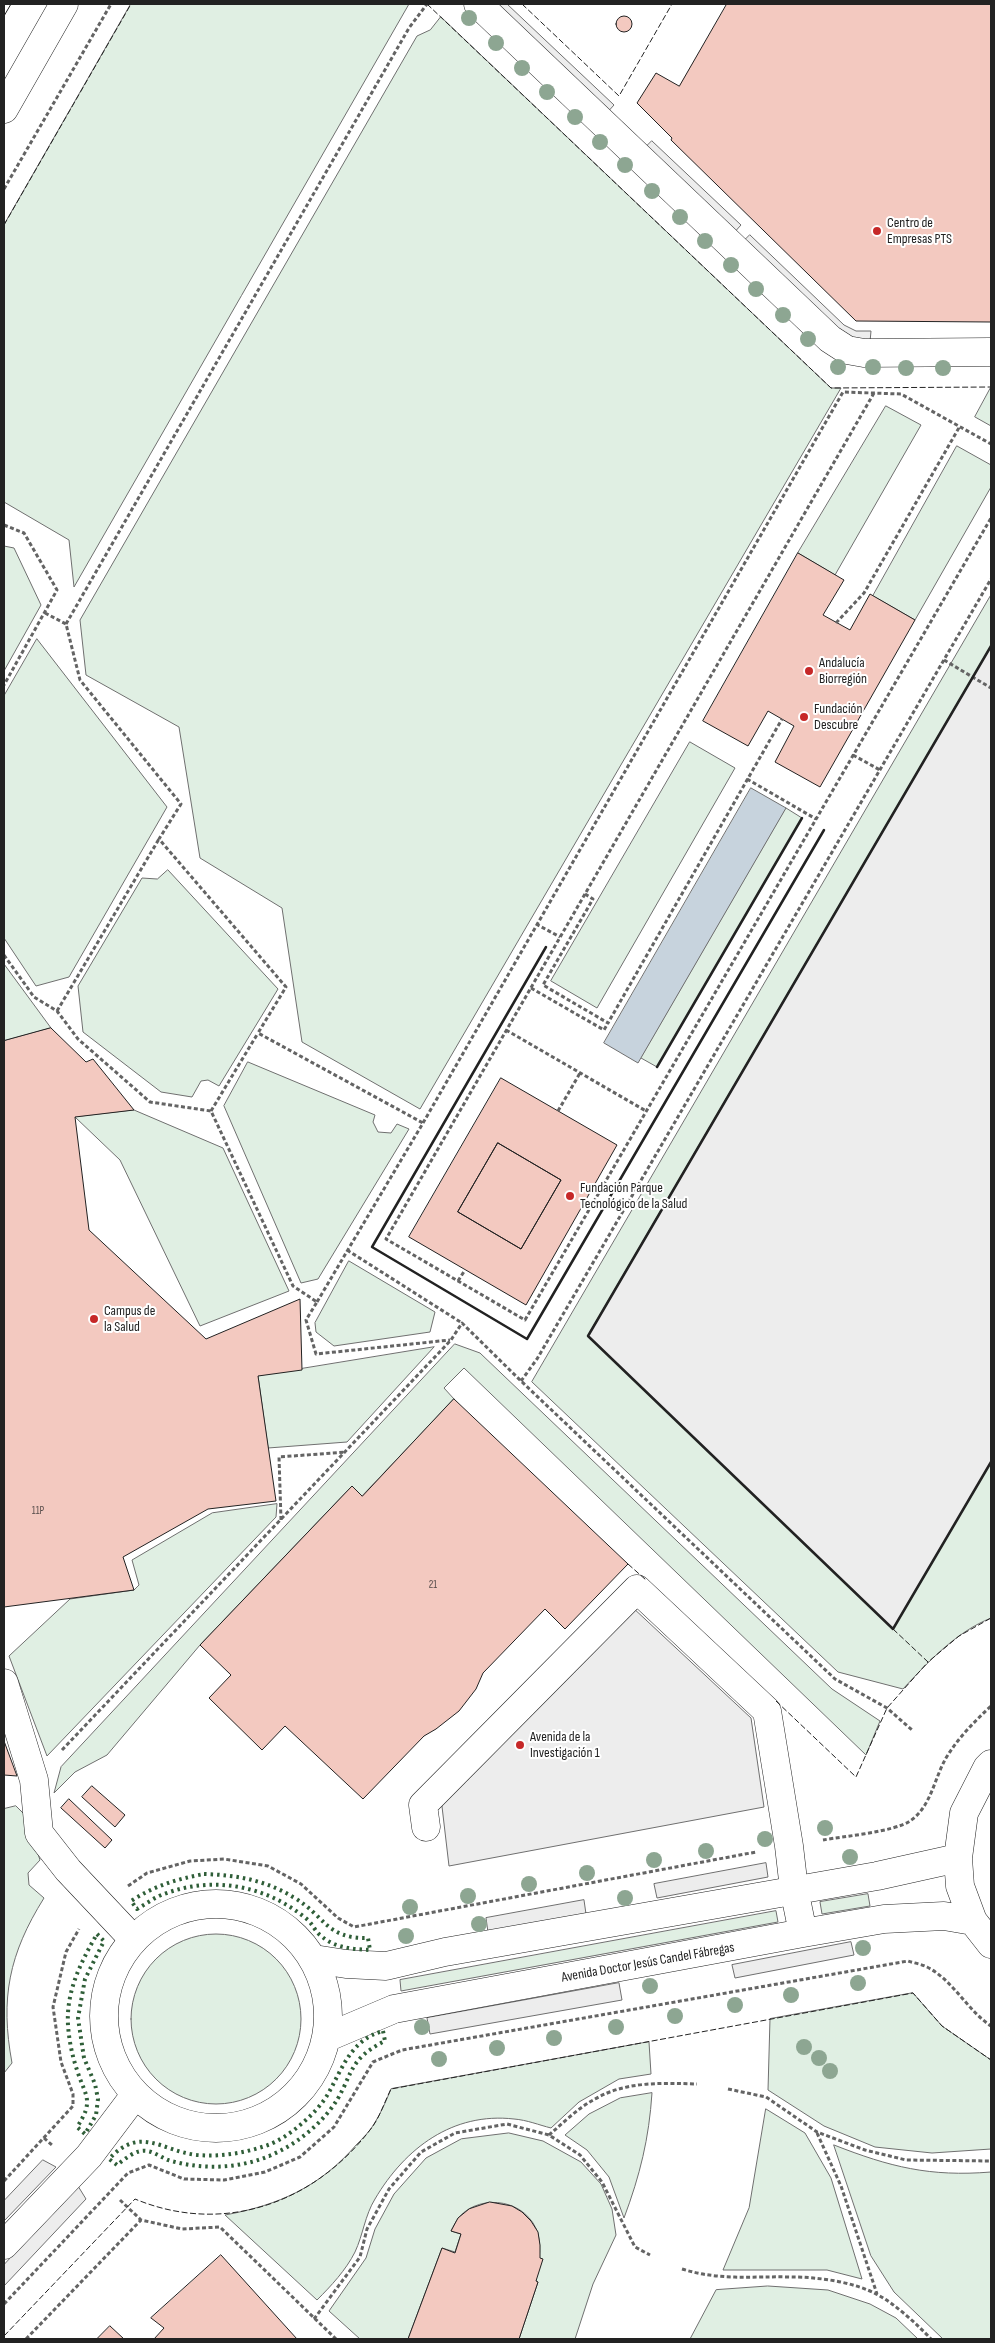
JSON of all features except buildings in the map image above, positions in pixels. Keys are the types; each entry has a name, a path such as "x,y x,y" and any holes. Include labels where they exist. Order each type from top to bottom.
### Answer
{"main road":[{"path":"4,108 64,4"},
{"path":"478,4 830,339 847,350 864,354 991,352"},
{"path":"426,1827 423,1805 637,1589 767,1711 765,1756 789,1846 794,1889 803,1934"},
{"path":"4,1683 34,1780 39,1833 68,1870 133,1940"},
{"path":"991,1764 987,1768 964,1813 958,1858 960,1886 974,1921 991,1944"},
{"path":"314,1959 346,1964 386,1966 445,1952 794,1889 877,1876 958,1858"},
{"path":"205,1904 233,1905 254,1910 275,1920 299,1939 314,1959 324,1981 329,2008 328,2037 315,2071 289,2103 260,2120 236,2128 199,2128 164,2117 135,2096 121,2078 112,2061 106,2042 104,2005 116,1964 133,1940 154,1922 186,1907 205,1904"},
{"name":"Avenida Doctor Jesús Candel Fábregas","path":"328,2037 394,2009 884,1919 944,1916 974,1921"},
{"path":"4,2245 89,2156 135,2096"}],"path":[{"path":"4,189 111,4"},
{"path":"57,1011 181,804 80,680 66,624 409,28 427,4"},
{"path":"451,1340 316,1354 306,1320 423,1122 843,392 901,394 991,444"},
{"path":"874,393 386,1238 524,1320 991,518"},
{"path":"836,622 864,593 960,426"},
{"path":"4,525 24,533 57,590 4,685"},
{"path":"521,1381 537,1359 991,579"},
{"path":"45,613 66,624"},
{"path":"944,660 991,688"},
{"path":"531,988 604,1030 782,719"},
{"path":"853,755 880,770"},
{"path":"747,779 816,819"},
{"path":"159,839 286,988 211,1112"},
{"path":"585,894 593,898 543,985 608,1023"},
{"path":"536,924 560,938"},
{"path":"4,955 34,997 57,1011 78,1039 150,1102 211,1112"},
{"path":"506,1030 646,1111"},
{"path":"258,1033 423,1122"},
{"path":"558,1111 580,1073"},
{"path":"211,1112 293,1286 317,1302"},
{"path":"347,1250 462,1323 836,1678 887,1708 912,1730"},
{"path":"458,1281 465,1270"},
{"path":"34,1780 347,1452 451,1340 462,1323"},
{"path":"281,1520 279,1457 347,1452"},
{"path":"4,2181 73,2106 73,2094 61,2062 53,2007 66,1952 80,1928 102,1906 113,1896 147,1873 190,1861 224,1858 268,1866 301,1884 346,1924 354,1927 789,1846 886,1830 909,1822 923,1810 946,1759 970,1726 991,1706"},
{"path":"4,2304 128,2174 149,2165 184,2178 224,2180 265,2172 300,2157 334,2127 373,2062 402,2050 908,1961 927,1967 944,1980 977,2017 991,2026"},
{"path":"549,2135 594,2099 622,2087 652,2083 697,2084"},
{"path":"728,2089 766,2097 817,2132 865,2150 906,2160 991,2162"},
{"path":"314,2318 360,2257 367,2229 389,2189 421,2152 455,2132 507,2124 549,2135 580,2155 602,2182 635,2247 650,2256"},
{"path":"817,2132 841,2186 878,2294"},
{"path":"120,2200 141,2220 182,2229 220,2227 336,2339"},
{"path":"26,2339 141,2220"},
{"path":"682,2269 699,2274 735,2278 792,2277 832,2279 878,2294 922,2330 930,2339"}],"green space":[{"path":"131,4 409,4 74,587 69,540 4,502 4,225"},
{"path":"441,17 831,388 841,388 420,1109 302,1042 282,908 200,858 179,727 86,675 80,620 417,36 430,30"},
{"path":"991,387 991,426 975,417"},
{"path":"886,406 921,425 835,575 798,553"},
{"path":"957,446 991,465 991,487 915,620 873,596"},
{"path":"4,546 14,548 41,605 4,671"},
{"path":"991,595 991,646 588,1336 893,1629 991,1462 991,1618 954,1639 903,1689 838,1672 532,1382"},
{"path":"37,639 167,807 69,977 36,986 4,938 4,696"},
{"path":"690,742 735,768 597,1008 551,981"},
{"path":"786,808 802,818 657,1067 641,1058"},
{"path":"168,870 278,989 219,1086 208,1080 201,1081 192,1097 161,1092 83,1032 78,986 142,878 157,879"},
{"path":"4,964 51,1028 4,1041"},
{"path":"248,1062 375,1115 373,1122 378,1132 391,1133 397,1124 409,1129 318,1279 301,1283 224,1106"},
{"path":"134,1110 223,1148 289,1291 200,1326 120,1160 75,1117"},
{"path":"349,1261 435,1312 430,1332 334,1346 316,1332 315,1323"},
{"path":"455,1344 480,1353 832,1689 880,1721 866,1755 464,1368 444,1388 454,1399 362,1496 352,1486 200,1645 107,1755 75,1772 54,1793 61,1767"},
{"path":"434,1347 347,1442 268,1448 258,1376"},
{"path":"277,1504 276,1517 47,1756 9,1656 70,1599 134,1590 139,1585 132,1560 212,1513"},
{"path":"16,1806 25,1815 40,1860 28,1873 29,1885 44,1898 23,1938 10,1977 7,2018 12,2063 4,2073 4,1809"},
{"path":"868,1894 870,1906 822,1914 820,1902"},
{"path":"776,1911 778,1922 401,1991 400,1980"},
{"path":"216,1934 241,1938 256,1944 276,1959 291,1979 299,2002 301,2019 297,2044 291,2059 276,2079 256,2094 233,2102 216,2104 191,2100 176,2094 156,2079 141,2059 133,2036 131,2019 135,1994 141,1979 156,1959 176,1944 199,1936"},
{"path":"913,1993 942,2026 991,2060 991,2149 932,2153 875,2147 824,2126 768,2090 770,2019"},
{"path":"649,2042 651,2074 619,2079 579,2102 551,2128 514,2119 492,2118 471,2121 433,2137 416,2149 387,2181 375,2199 351,2259 338,2278 317,2300 225,2215 263,2206 281,2199 313,2183 328,2172 364,2137 377,2120 391,2089"},
{"path":"652,2093 649,2126 643,2157 624,2218 609,2177 587,2150 565,2135 589,2114 620,2098"},
{"path":"766,2109 805,2133 831,2178 862,2279 827,2270 723,2270 749,2208"},
{"path":"509,2133 543,2141 581,2162 601,2184 612,2209 616,2235 593,2284 575,2339 519,2339 538,2282 536,2281 540,2252 538,2234 533,2222 525,2213 503,2203 491,2202 469,2209 457,2220 451,2231 461,2234 455,2252 442,2248 408,2339 360,2339 329,2311 366,2258 375,2229 394,2194 426,2158 461,2139"},
{"path":"834,2145 892,2165 911,2169 949,2173 991,2172 991,2339 943,2339 894,2292 871,2256"},
{"path":"768,2286 828,2290 870,2304 896,2318 918,2339 690,2339 716,2290"}],"shaded area":[{"path":"488,4 507,4 614,105 605,115"},
{"path":"652,141 741,225 732,235 642,151"},
{"path":"750,235 844,325 856,331 871,331 870,342 850,342 741,244"},
{"path":"991,646 991,1462 893,1629 588,1336"},
{"path":"751,788 786,808 638,1063 604,1043"},
{"path":"631,1606 751,1718 764,1807 449,1866 441,1798"},
{"path":"766,1863 768,1877 657,1898 654,1884"},
{"path":"584,1900 586,1914 488,1932 486,1918"},
{"path":"851,1942 854,1955 735,1978 732,1965"},
{"path":"619,1983 622,2000 430,2034 427,2018"},
{"path":"43,2160 56,2167 4,2221 4,2201"},
{"path":"78,2186 86,2199 4,2286 4,2265"}],"tram line":[{"path":"4,16 11,4"}],"hedge":[{"path":"204,1874 250,1880 272,1886 304,1904 326,1925 343,1935 368,1938 370,1950 350,1948 331,1943 320,1935 308,1920 292,1908 276,1899 240,1887 202,1885 183,1888 161,1895 137,1909 131,1901 148,1891 166,1884 204,1874"},
{"path":"97,1934 104,1941 85,1979 78,2018 84,2058 95,2084 98,2099 96,2115 85,2134 77,2127 86,2110 87,2098 72,2053 68,2031 68,2012 69,2000 76,1977 85,1955 97,1934"},
{"path":"383,2031 385,2041 372,2048 356,2063 338,2099 324,2117 310,2131 278,2152 245,2164 219,2167 181,2163 147,2151 135,2153 117,2165 109,2159 120,2149 131,2143 152,2143 197,2155 224,2155 259,2148 276,2142 293,2131 317,2109 355,2048 372,2035 383,2031"}],"fence":[{"path":"4,225 131,4"},
{"path":"427,4 831,388 991,387"},
{"path":"522,4 619,96 672,4"},
{"path":"628,1564 646,1580"},
{"path":"893,1629 928,1662 959,1636 991,1618"},
{"path":"776,1701 856,1777 887,1708 928,1662"},
{"path":"4,2336 135,2199 168,2210 202,2214 234,2212 266,2205 296,2193 324,2175 350,2153 373,2126 391,2089 913,1993 942,2026 991,2060"}],"wall":[{"path":"991,646 588,1336 893,1629 991,1462"},
{"path":"657,1067 802,818"},
{"path":"546,947 372,1247 527,1339 824,830"}],"place":[{"name":"Centro de Empresas PTS","path":"877,231"},
{"name":"Andalucía Biorregión","path":"809,671"},
{"name":"Fundación Descubre","path":"804,717"},
{"name":"Fundación Parque Tecnológico de la Salud","path":"570,1196"},
{"name":"Campus de la Salud","path":"94,1319"},
{"name":"Avenida de la Investigación 1","path":"520,1745"}]}
